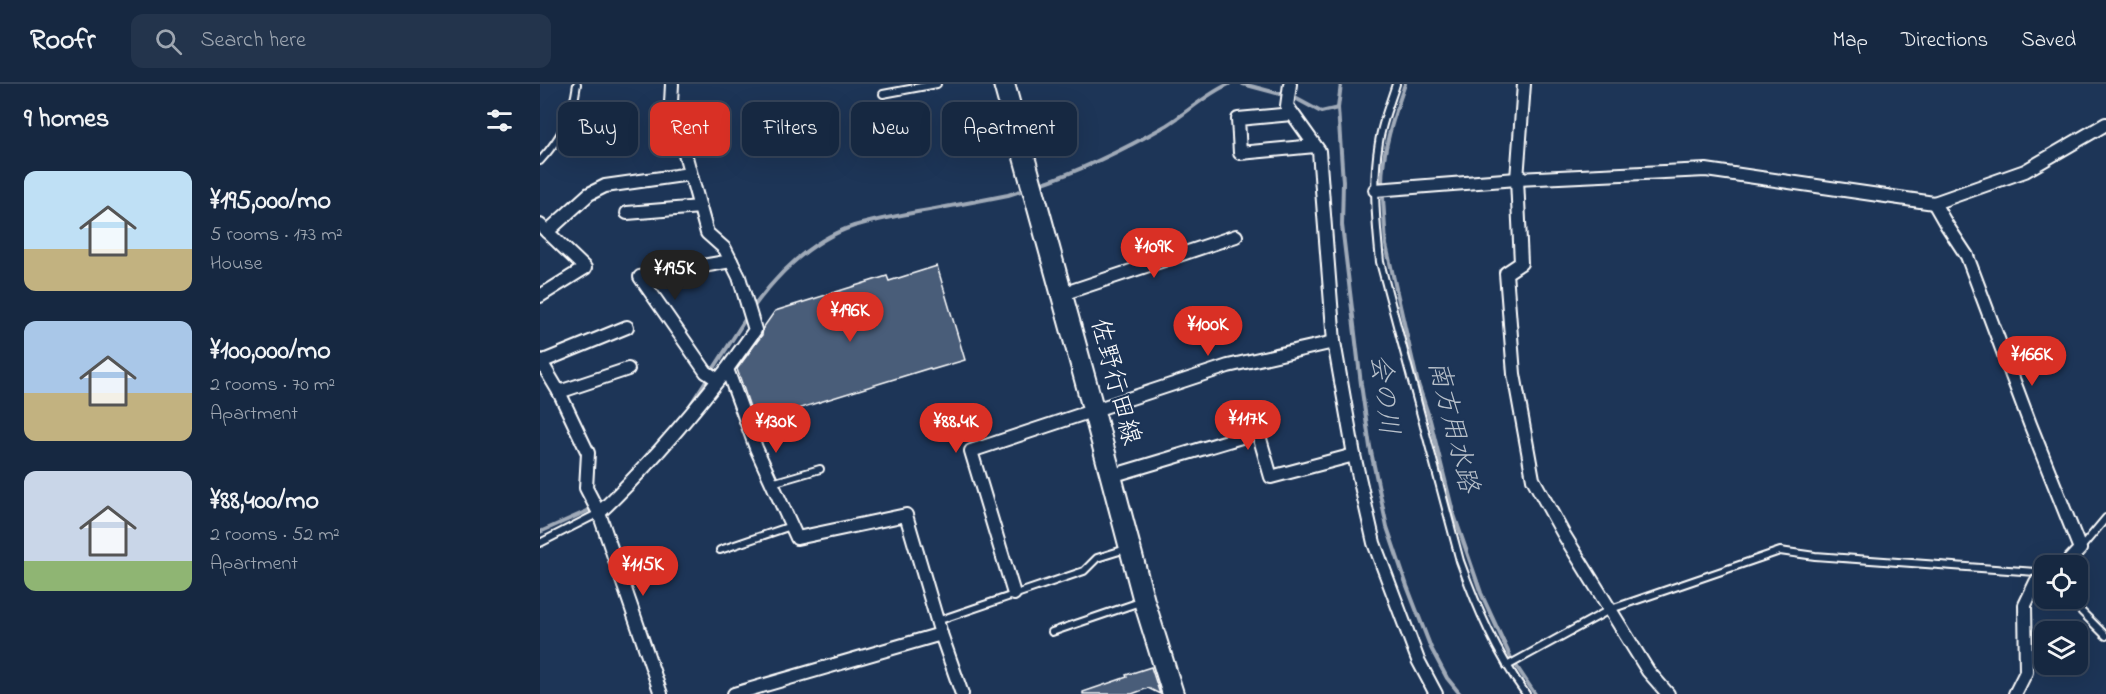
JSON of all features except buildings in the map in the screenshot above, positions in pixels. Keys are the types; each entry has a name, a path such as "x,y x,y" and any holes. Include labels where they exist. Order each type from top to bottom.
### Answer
{"main road":[{"name":"佐野行田線","path":"1004,84 1144,601 1173,694"}],"street":[{"path":"598,513 626,488 668,443 755,330 739,277 725,249 707,232 671,103 672,84"},
{"path":"1290,84 1287,106 1319,151 1334,342 1354,455 1374,543 1418,660 1436,694"},
{"path":"1524,84 1517,179 1521,263 1506,273 1514,374 1533,479 1564,535 1648,670 1668,694"},
{"path":"1292,114 1238,118 1240,153 1315,146"},
{"path":"1375,190 1517,179 1706,170 1934,203 2025,171 2106,124"},
{"path":"540,296 585,268 544,228 589,194 605,186 690,174"},
{"path":"1934,203 1967,256 2080,549 2074,555"},
{"path":"627,213 700,207"},
{"path":"1062,294 1236,236"},
{"path":"718,380 706,372 640,277 731,261"},
{"path":"627,327 541,361 559,392 588,453 586,488 598,513 661,694"},
{"path":"1014,594 971,451 1228,366 1334,342"},
{"path":"559,392 628,369"},
{"path":"727,369 756,448 797,538 906,515 941,634 962,694"},
{"path":"1111,476 1258,432 1271,477 1354,455"},
{"path":"2015,694 2026,672 2025,605 2034,586"},
{"path":"734,694 941,634"}],"lane":[{"path":"540,161 567,123 574,104 577,84"},
{"path":"883,94 937,84"},
{"path":"1396,84 1379,139 1375,190 1380,262 1460,561 1476,603 1507,666 1526,694"},
{"path":"772,483 820,469"},
{"path":"540,543 598,513"},
{"path":"2080,549 2106,518"},
{"path":"720,550 792,526"},
{"path":"937,621 1084,571 1097,558 1130,548"},
{"path":"1507,666 1611,609 1780,550 1815,556 2034,572"},
{"path":"1052,632 1144,601"},
{"path":"2079,609 2106,636"}],"waterway":[{"path":"1037,185 1087,166 1135,142 1167,125 1229,84"},
{"path":"1243,84 1295,98 1321,112 1338,108"},
{"name":"会の川","path":"1341,84 1338,108 1343,182 1342,225 1370,447 1387,527 1407,586 1431,648 1447,678 1460,694"},
{"name":"南方用水路","path":"1382,184 1386,146 1405,84"},
{"path":"752,309 797,259 838,232 878,220 1008,195 1027,189"},
{"name":"南方用水路","path":"1383,198 1386,245 1418,384 1430,420 1453,512 1481,593 1511,658"},
{"path":"689,407 748,315"},
{"path":"540,532 594,508"},
{"name":"南方用水路","path":"1517,667 1535,694"}]}
